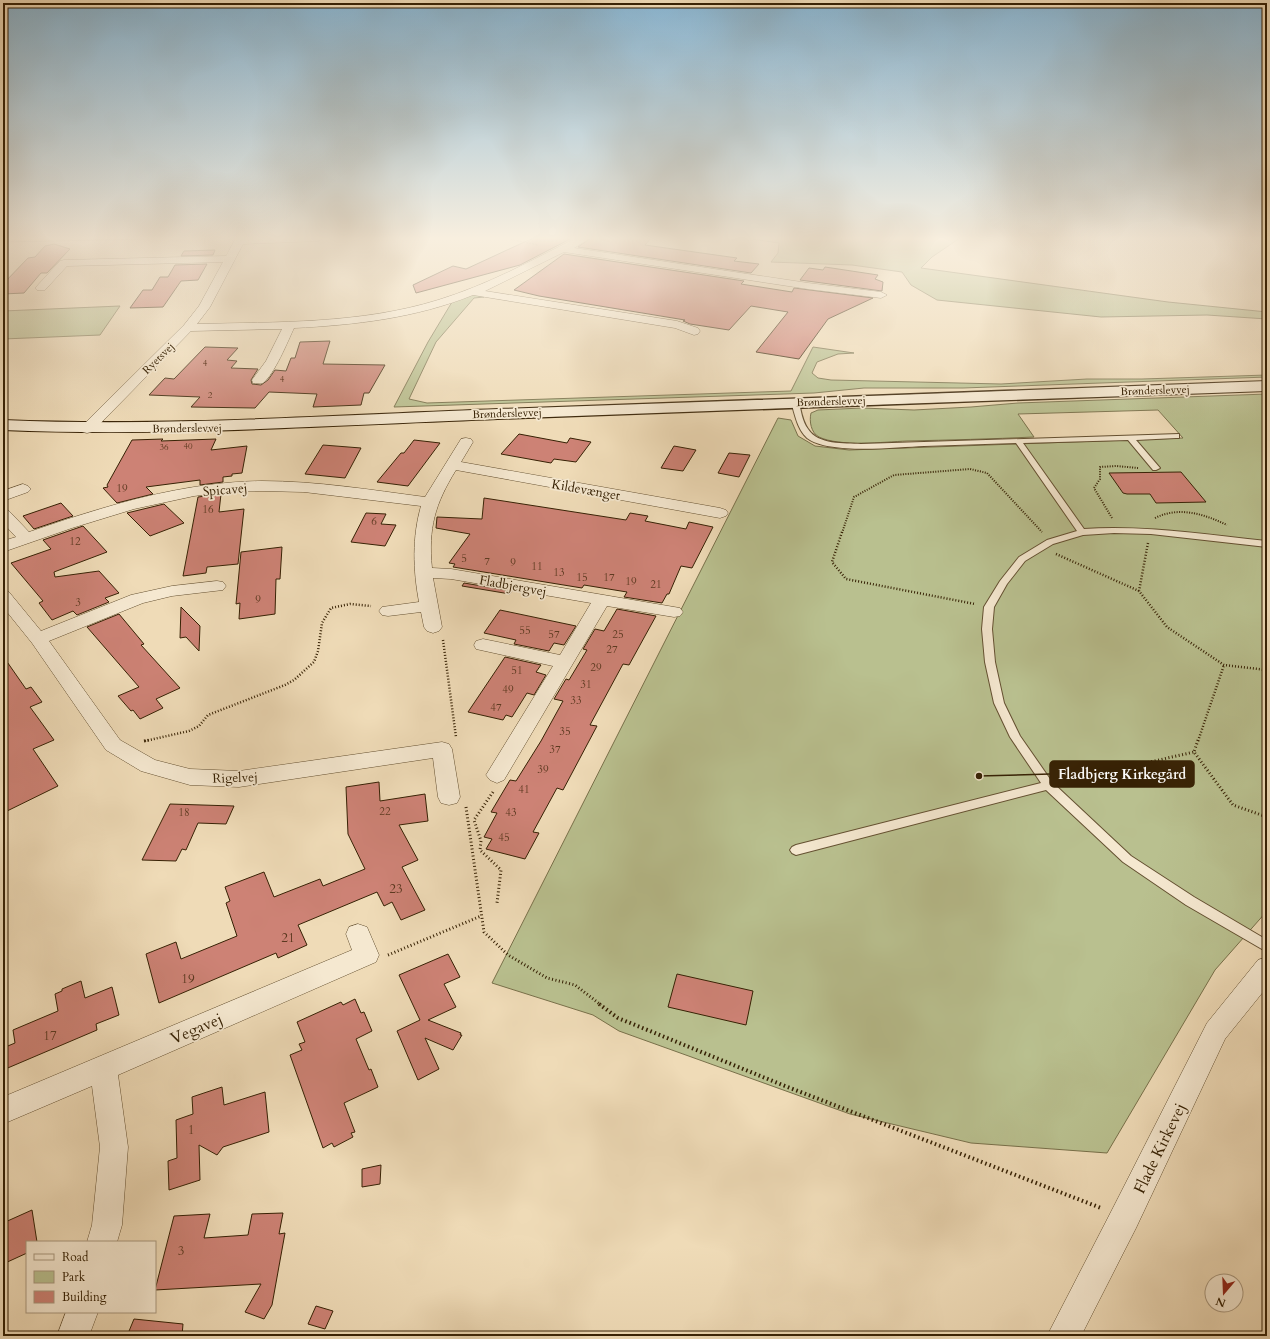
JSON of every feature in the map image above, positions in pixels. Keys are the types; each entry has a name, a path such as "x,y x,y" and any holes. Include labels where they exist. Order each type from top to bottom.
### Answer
{"main road":[{"name":"Brønderslevvej","path":"3,425 271,425 395,418 795,402 1267,386"},
{"name":"Brønderslevvej","path":"3,416 92,424"}],"street":[{"name":"Ryetsvej","path":"92,424 188,328 208,300"},
{"path":"188,328 332,323 394,315 449,300"},
{"path":"525,300 677,325 694,331"},
{"path":"258,380 272,362 290,325"},
{"path":"433,627 428,606 424,573 424,523 430,502 466,442"},
{"name":"Kildevænget","path":"452,466 720,513"},
{"name":"Spicavej","path":"3,547 113,508 164,496 209,489 261,486 309,488 430,502"},
{"path":"3,496 23,489"},
{"path":"3,514 26,538"},
{"name":"Fladbjergvej","path":"424,573 451,574 674,612"},
{"path":"38,639 137,599 172,591 217,586"},
{"name":"Rigelvej","path":"3,596 38,639 113,744 148,766 190,777 239,779 442,749 457,800"},
{"path":"497,775 602,600"},
{"path":"388,611 428,606"},
{"path":"483,644 564,662"},
{"name":"Vegavej","path":"3,1111 103,1068 363,945"},
{"name":"Flade Kirkevej","path":"1064,1336 1125,1217 1216,1031 1267,968"},
{"path":"102,1241 107,1225 114,1147 103,1068"},
{"path":"73,1336 82,1313"}],"lane":[{"path":"795,402 805,431 813,439 834,445 861,446 1176,436"},
{"path":"1130,437 1156,468"},
{"path":"1018,441 1082,532"},
{"path":"1267,544 1151,531 1120,530 1082,532 1050,542 1022,559 1003,582 989,607 987,629 990,662 999,703 1016,737 1048,785 1127,859 1190,901 1267,947"},
{"path":"796,850 1048,785"}],"path":[{"path":"1120,530 1094,488 1101,480 1102,474 1100,467 1116,466 1129,468 1156,468"},
{"path":"989,607 846,580 832,562 854,497 894,474 970,469 987,473 1050,542"},
{"path":"1139,591 1151,531 1150,525 1158,516 1166,513 1187,512 1208,516 1222,522 1234,530 1242,541"},
{"path":"1041,548 1139,591 1167,627 1224,665 1267,670"},
{"path":"124,751 137,742 189,731 199,726 208,715 285,685 294,680 314,662 318,652 322,623 331,608 350,604 385,608 388,611"},
{"path":"433,627 441,628 457,741"},
{"path":"1194,752 1224,665"},
{"path":"1048,785 1194,752"},
{"path":"1194,752 1233,805 1267,817"},
{"path":"496,903 500,870 480,850 481,841 474,820 500,780 497,775"},
{"path":"457,800 484,932 508,955 547,978 575,985 618,1018 785,1086 1125,1217"},
{"path":"363,945 387,955 481,916"}],"green space":[{"path":"456,300 472,300 436,342 409,399 427,403 791,391 813,347 854,353 838,354 817,362 812,373 818,378 831,380 1001,384 1087,379 1142,379 1267,375 1267,377 963,388 864,388 814,393 394,407 428,342 452,302"},
{"path":"942,300 1157,300 1267,312 1267,319 1207,315 1101,317"},
{"path":"120,306 100,335 3,339 3,311"},
{"path":"1267,394 1267,911 1215,970 1107,1153 971,1143 850,1114 619,1031 593,1015 492,983 778,418 791,420 798,436 815,446 849,450 1183,438 1158,410 1018,414 1034,437 862,443 838,442 819,437 812,430 810,416 811,413 818,410 862,408 914,410 1018,403"}],"building":[{"path":"135,300 168,300 163,307 130,308"},
{"path":"566,300 868,300 828,319 799,359 756,352 788,312 751,306 729,330 690,324 683,321 685,320"},
{"path":"330,341 323,364 385,365 369,393 364,393 361,405 313,407 317,394 269,392 255,408 191,407 200,397 149,395 165,378 174,379 205,347 238,348 227,360 237,361 231,368 258,369 251,380 252,384 261,385 268,380 275,370 286,371 291,358 295,358 300,342"},
{"path":"519,434 567,443 570,438 591,442 576,462 554,459 551,463 501,454"},
{"path":"163,439 161,441 216,439 211,450 247,446 242,473 223,477 223,482 200,485 200,480 146,487 153,494 117,503 103,488 108,487 107,485 132,440"},
{"path":"414,440 440,443 408,486 377,482 401,453 404,453"},
{"path":"323,445 361,448 345,478 305,474"},
{"path":"674,446 696,450 683,471 661,468"},
{"path":"729,453 750,455 739,477 718,473"},
{"path":"1181,472 1206,502 1156,503 1150,494 1123,493 1109,473"},
{"path":"221,494 219,512 244,509 238,564 207,567 206,573 183,576 198,497"},
{"path":"484,498 626,520 630,513 648,516 645,521 686,529 689,522 713,527 692,568 681,566 669,594 667,594 662,603 624,597 627,592 584,585 582,588 453,567 455,564 449,563 470,534 436,528 437,517 482,519"},
{"path":"61,503 73,516 34,529 23,516"},
{"path":"164,504 184,523 150,536 127,513"},
{"path":"366,513 386,514 381,524 396,525 385,546 351,542"},
{"path":"83,526 107,552 54,572 55,577 99,571 119,593 105,598 109,602 77,615 73,611 52,620 39,603 43,601 11,563 51,549 43,540"},
{"path":"282,547 280,579 276,579 275,614 239,619 240,603 236,604 241,552"},
{"path":"464,583 512,591 510,594 462,586"},
{"path":"181,607 200,626 199,651 186,637 180,638"},
{"path":"617,609 656,616 629,665 623,664 590,725 597,726 563,790 557,788 533,832 539,833 525,859 486,849 492,839 484,837 497,813 491,812 510,780 516,781 541,741 563,701 554,699 566,679 569,680 587,650 583,649 595,629 604,631"},
{"path":"500,610 576,626 564,645 554,643 549,651 514,644 516,640 484,633"},
{"path":"119,614 144,644 141,645 180,688 156,699 163,708 140,719 118,696 139,687 87,627"},
{"path":"3,656 26,689 31,687 42,702 30,707 54,740 33,749 58,786 3,813"},
{"path":"505,657 541,665 536,672 546,675 534,695 527,693 512,717 506,715 503,720 468,712"},
{"path":"379,782 380,801 425,794 428,821 399,825 418,860 402,867 425,910 401,920 392,902 384,906 377,892 298,925 307,945 278,958 276,953 159,1003 146,954 176,942 181,959 237,936 226,903 230,901 225,887 264,872 274,897 320,879 323,886 365,869 348,834 346,787"},
{"path":"170,804 234,806 226,824 198,823 186,850 182,849 176,861 142,860"},
{"path":"448,954 460,977 444,984 456,1007 428,1020 461,1033 460,1035 462,1035 453,1050 425,1038 439,1069 418,1080 397,1031 420,1020 399,975"},
{"path":"677,974 753,991 746,1025 668,1007"},
{"path":"81,981 85,998 112,987 119,1015 96,1024 97,1030 3,1070 3,1048 15,1043 13,1030 58,1011 55,994 62,991 62,989"},
{"path":"355,999 361,1013 364,1012 372,1031 356,1039 378,1087 344,1103 355,1132 351,1133 353,1137 334,1147 332,1143 323,1148 290,1055 302,1050 299,1044 305,1042 297,1022 341,1002 343,1005"},
{"path":"222,1087 224,1105 265,1092 269,1132 223,1147 217,1155 199,1145 200,1180 169,1190 168,1161 177,1158 176,1120 193,1114 192,1097"},
{"path":"381,1165 380,1184 362,1187 362,1169"},
{"path":"32,1210 37,1241 26,1241 26,1253 3,1264 3,1223"},
{"path":"283,1213 279,1234 285,1233 272,1305 264,1319 245,1312 261,1284 156,1290 174,1216 210,1214 204,1238 248,1235 252,1214"},
{"path":"316,1306 333,1311 325,1329 308,1324"},
{"path":"134,1319 183,1324 182,1336 127,1336"}],"place":[{"name":"Fladbjerg Kirkegård","path":"979,776"}]}
